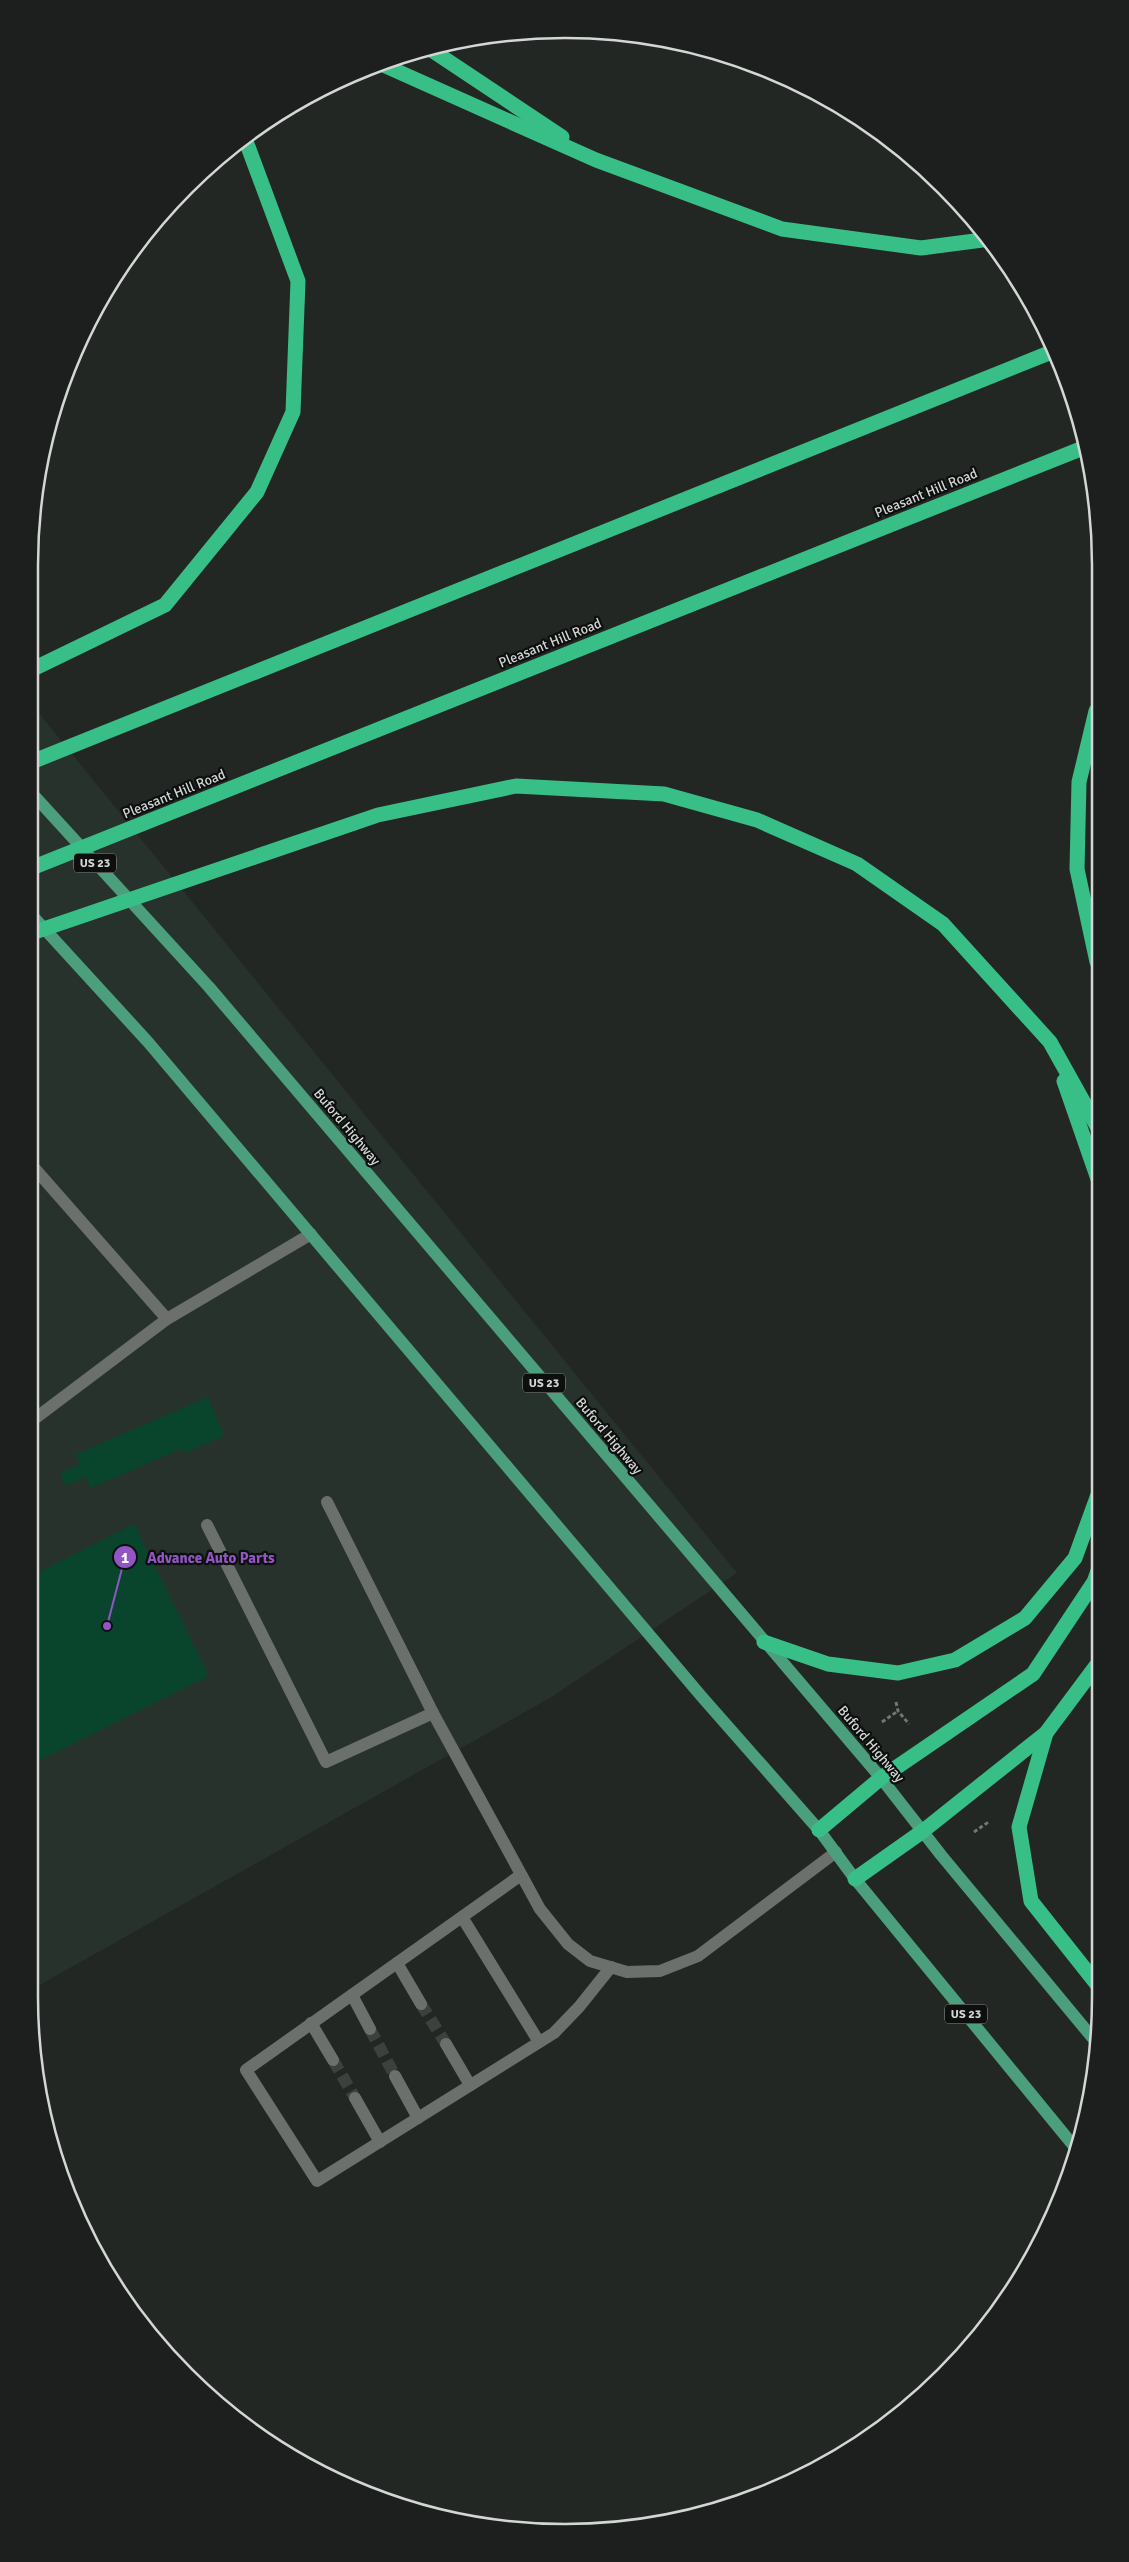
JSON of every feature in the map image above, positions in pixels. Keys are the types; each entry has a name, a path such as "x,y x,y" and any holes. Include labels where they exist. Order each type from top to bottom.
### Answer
{"highway":[{"path":"437,53 596,160"},
{"path":"389,68 596,160 782,229 921,248 980,240"},
{"path":"38,667 165,605 257,492 293,412 298,281 247,144"},
{"path":"38,759 1047,354"},
{"name":"Pleasant Hill Road","path":"38,865 1078,450"},
{"path":"1092,728 1079,782 1077,869 1092,939"},
{"path":"38,931 378,815 516,786 664,794 757,820 857,864 943,924 1050,1042 1092,1117"},
{"path":"1050,1042 1092,1162"},
{"path":"764,1642 828,1664 898,1673 955,1660 1026,1618 1075,1558 1092,1511"},
{"path":"819,1830 881,1778 1033,1674 1092,1585"},
{"path":"856,1879 923,1831 1046,1733 1092,1671"},
{"path":"1046,1733 1019,1827 1031,1901 1092,1978"}],"main road":[{"name":"Buford Highway","path":"38,800 209,987 881,1778 1090,2034"},
{"name":"US 23","path":"38,922 148,1042 702,1697 819,1830 856,1879 1071,2143"}],"lane":[{"path":"38,1172 167,1319"},
{"path":"38,1416 167,1319 311,1234"},
{"path":"327,1502 433,1713 540,1909 568,1944 590,1961 627,1972 660,1971 698,1956 836,1852"},
{"path":"207,1525 326,1762 433,1713"},
{"path":"521,1875 246,2070 317,2181 554,2033 579,2007 611,1967"},
{"path":"462,1917 539,2042"},
{"path":"397,1963 421,2004"},
{"path":"352,1995 370,2029"},
{"path":"312,2023 333,2060"},
{"path":"446,2044 470,2085"},
{"path":"395,2076 418,2118"},
{"path":"355,2098 380,2142"}],"path":[{"path":"882,1722 898,1711"},
{"path":"974,1832 990,1821"}],"shaded area":[{"path":"38,712 737,1573 550,1698 38,1986"}],"building":[{"path":"208,1397 224,1436 185,1453 183,1448 91,1488 86,1477 66,1486 60,1473 80,1464 76,1454"},
{"path":"134,1524 209,1676 38,1761 38,1572"}],"tunnel":[{"path":"421,2004 446,2044"},
{"path":"370,2029 395,2076"},
{"path":"333,2060 355,2098"}],"place":[{"name":"Advance Auto Parts","path":"107,1626"}]}
